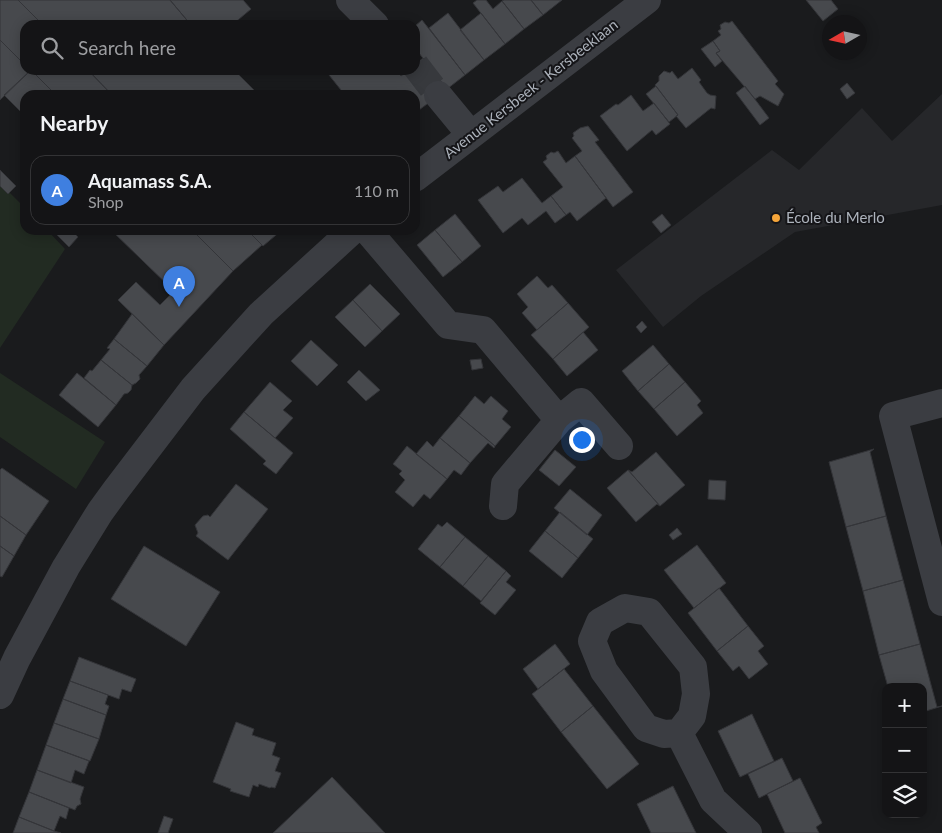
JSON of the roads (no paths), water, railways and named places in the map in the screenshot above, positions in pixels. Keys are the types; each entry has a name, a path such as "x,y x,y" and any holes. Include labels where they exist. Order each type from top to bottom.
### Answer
{"street":[{"path":"350,0 370,20"},
{"name":"Avenue Kersbeek - Kersbeeklaan","path":"420,174 647,0"},
{"path":"438,95 472,135"},
{"path":"0,695 17,658 66,567 116,490 193,389 261,314 348,235"},
{"path":"370,235 448,325 483,330 559,420"},
{"path":"503,506 505,484 559,420 581,402 620,446"},
{"path":"942,403 893,416 942,602"},
{"path":"625,608 649,612 692,667 696,694 692,716 679,733 664,734 646,728 604,671 592,641 600,622 625,608"},
{"path":"679,733 713,800 748,833"}],"tunnel":[{"path":"420,72 438,95"}],"place":[{"name":"École du Merlo","path":"776,218"},
{"name":"Aquamass S.A.","path":"179,307"}]}
